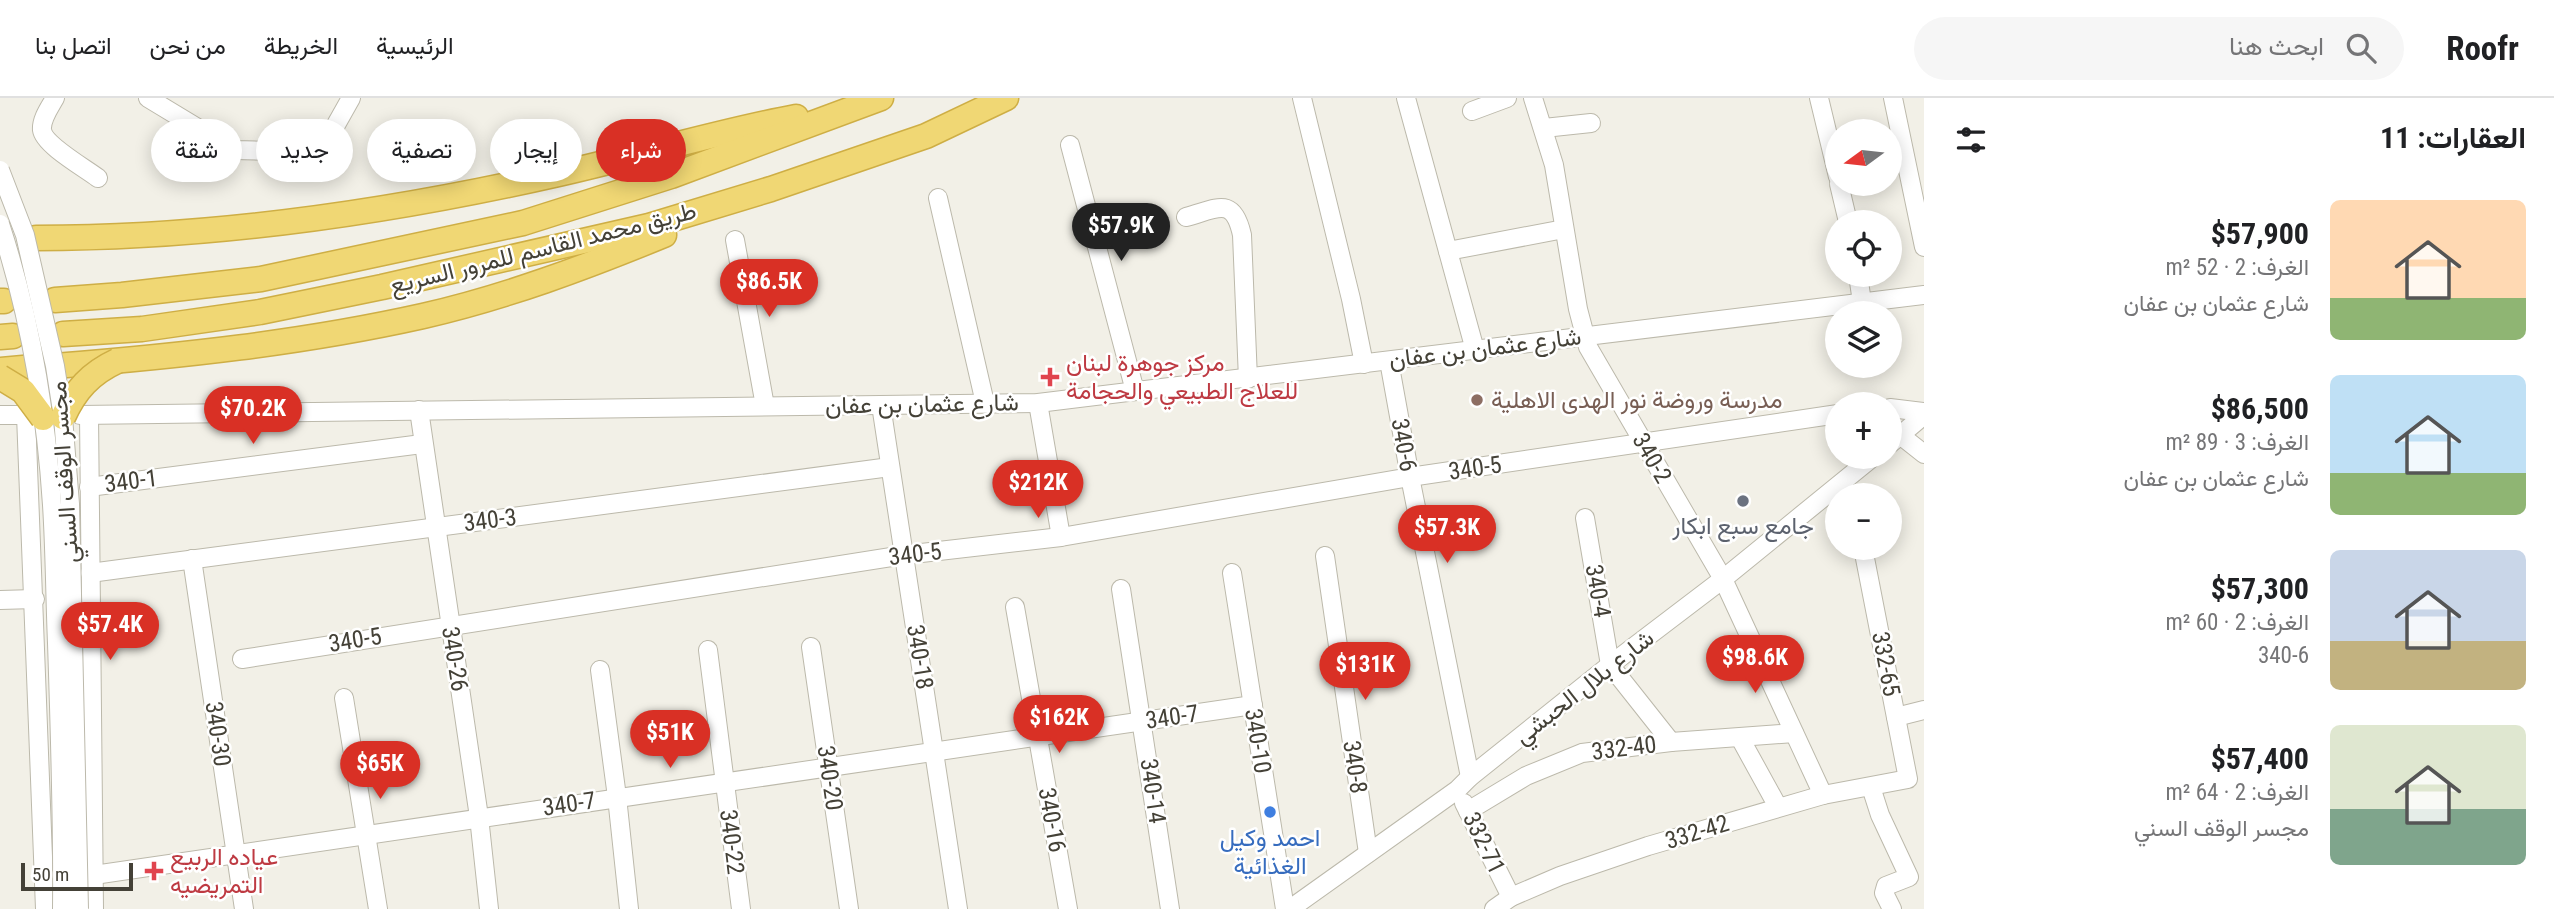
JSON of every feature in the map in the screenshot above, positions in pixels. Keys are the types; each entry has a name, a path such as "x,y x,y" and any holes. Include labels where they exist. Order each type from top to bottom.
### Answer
{"highway":[{"name":"طريق محمد القاسم للمرور السريع","path":"63,334 142,329 260,312 649,226 771,189 926,136 1006,98"},
{"name":"طريق محمد القاسم للمرور السريع","path":"55,300 261,279 523,223 671,176 872,102"},
{"path":"36,238 225,230 382,209 558,174 782,120 872,102"},
{"path":"0,370 249,348 425,316 580,269 771,189"},
{"path":"0,377 55,416 94,374 117,361"}],"street":[{"path":"55,98 44,117 42,130 47,141 98,177"},
{"path":"148,98 234,150 307,152 324,146 351,98"},
{"path":"1302,98 1364,364"},
{"path":"1406,98 1475,349"},
{"path":"1472,111 1507,98"},
{"name":"340-2","path":"1533,98 1554,165 1588,347 1723,579 1823,795"},
{"path":"1819,98 1825,123"},
{"path":"1894,98 1924,247"},
{"path":"1544,128 1591,123"},
{"path":"1070,145 1135,391"},
{"name":"مجسر الوقف السني","path":"0,170 25,235 70,504 79,909"},
{"path":"938,198 985,403"},
{"path":"1186,217 1223,207 1238,215 1242,235 1248,379"},
{"name":"مجسر الوقف السني","path":"0,223 23,311 45,367"},
{"path":"1448,251 1564,229"},
{"path":"735,240 765,406"},
{"name":"شارع عثمان بن عفان","path":"1871,301 1924,295"},
{"name":"شارع عثمان بن عفان","path":"0,415 1038,403 1825,306"},
{"name":"340-6","path":"1389,361 1463,783"},
{"path":"1038,403 1061,537"},
{"name":"340-18","path":"881,405 958,909"},
{"name":"340-26","path":"419,410 479,817 489,909"},
{"path":"1902,410 1924,414"},
{"path":"1902,434 1924,414"},
{"path":"55,416 89,487 94,909"},
{"path":"45,909 35,599 55,416"},
{"name":"مجسر الوقف السني","path":"55,416 52,506 62,909"},
{"name":"340-5","path":"242,659 904,555 1061,537 1410,477 1825,416"},
{"path":"1902,443 1924,454"},
{"name":"340-1","path":"89,487 422,444"},
{"name":"340-3","path":"90,573 890,467"},
{"name":"شارع بلال الحبشي","path":"1288,909 1463,783 1723,579 1857,469"},
{"path":"1849,475 1851,483"},
{"name":"340-4","path":"1585,517 1610,665"},
{"name":"340-8","path":"1325,556 1367,853"},
{"name":"340-30","path":"192,559 244,909"},
{"name":"332-65","path":"1865,560 1908,779"},
{"name":"340-10","path":"1232,573 1288,909"},
{"name":"340-14","path":"1121,589 1170,909"},
{"path":"0,600 35,599"},
{"name":"340-16","path":"1015,607 1068,909"},
{"name":"340-20","path":"811,648 849,909"},
{"name":"340-22","path":"708,650 740,909"},
{"path":"1610,665 1671,742"},
{"path":"600,670 629,909"},
{"path":"344,698 378,909"},
{"name":"340-7","path":"94,875 1253,705"},
{"path":"1896,717 1924,710"},
{"name":"332-40","path":"1468,811 1526,776 1581,753 1671,742 1794,733"},
{"path":"1740,737 1778,807"},
{"name":"332-42","path":"1494,909 1511,897 1560,876 1636,850 1823,795 1908,779"},
{"name":"332-71","path":"1463,783 1468,811 1511,897"},
{"path":"1871,787 1880,816 1916,876 1886,886 1884,893 1892,909"}],"place":[{"name":"مركز جوهرة لبنان للعلاج الطبيعي والحجامة","path":"1050,377"},
{"name":"مدرسة وروضة نور الهدى الاهلية","path":"1477,400"},
{"name":"جامع سبع ابكار","path":"1743,501"},
{"name":"احمد وكيل الغذائية","path":"1270,812"},
{"name":"عياده الربيع التمريضيه","path":"154,871"}]}
